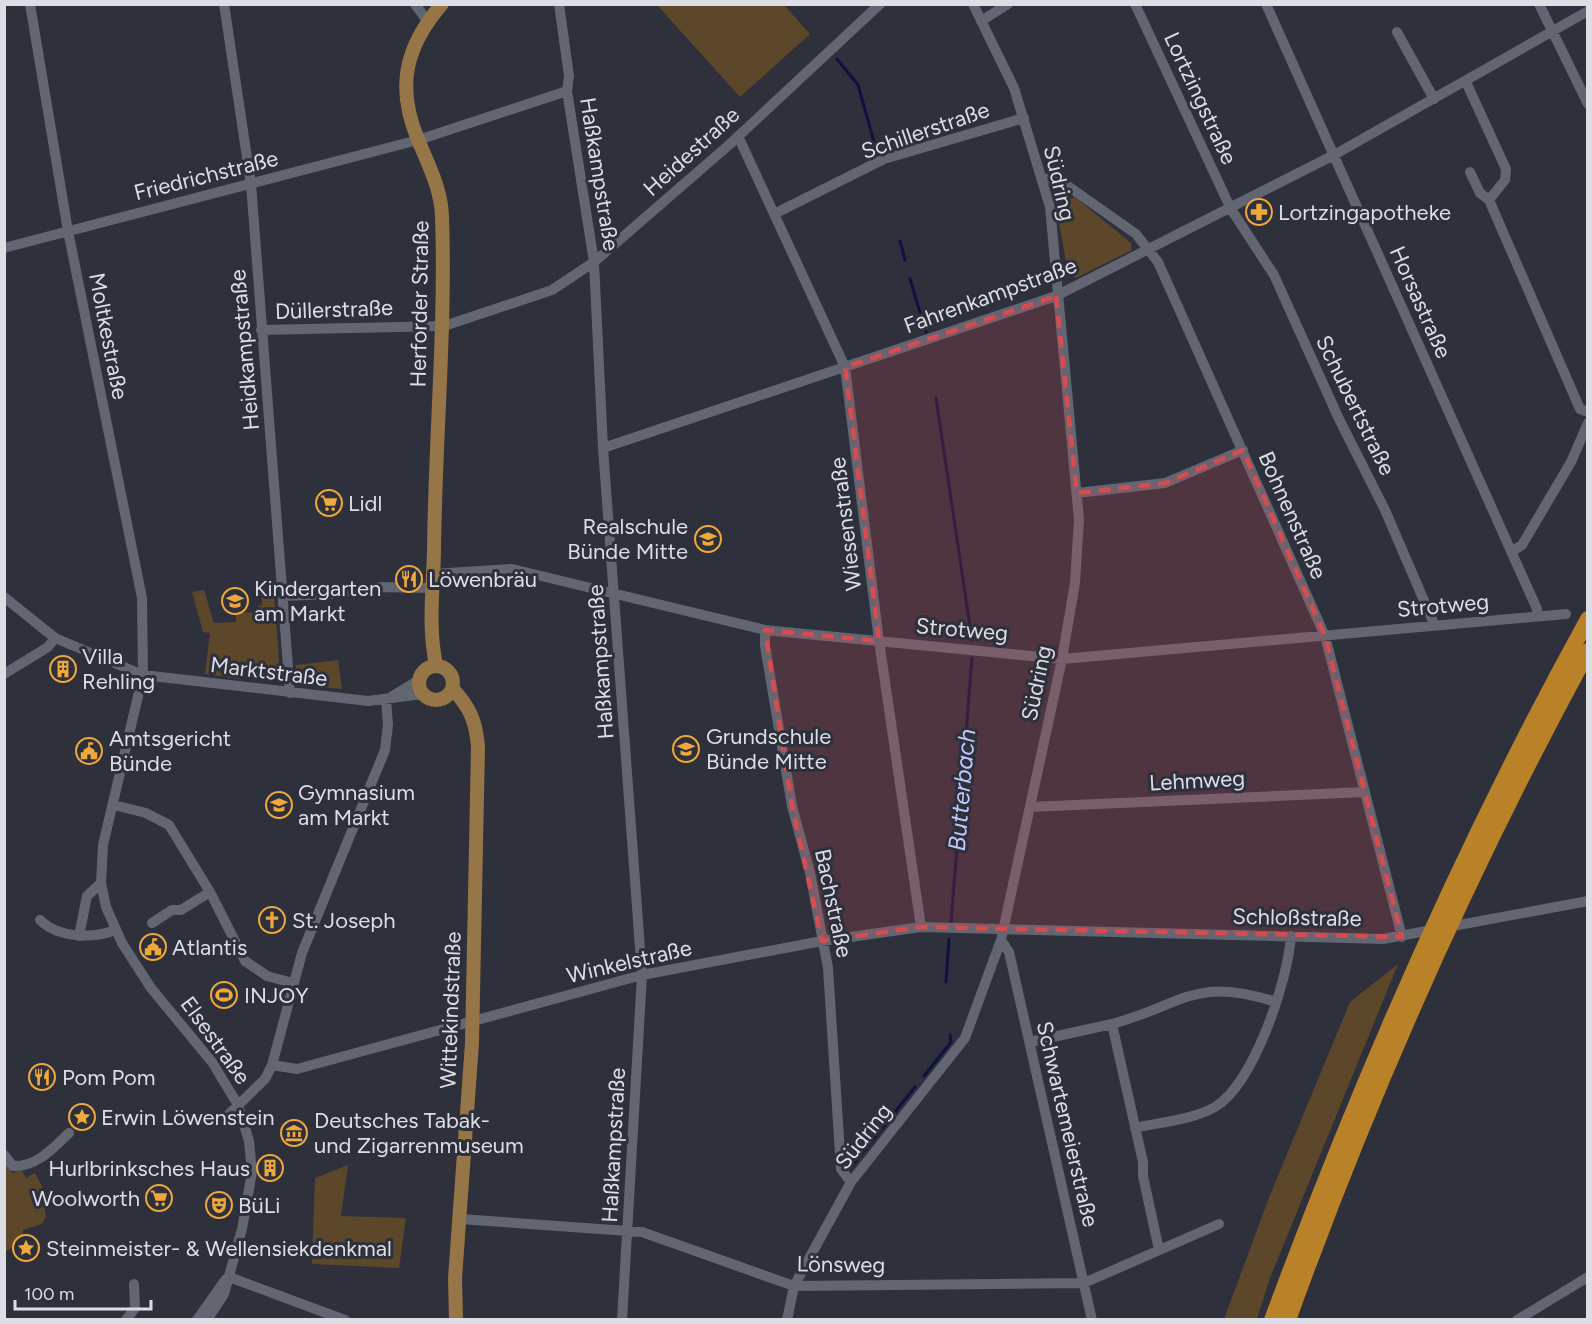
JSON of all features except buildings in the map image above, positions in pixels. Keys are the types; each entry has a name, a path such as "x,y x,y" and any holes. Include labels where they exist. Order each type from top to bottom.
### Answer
{"highway":[{"path":"1272,1320 1353,1108 1416,962 1544,698 1587,619"},
{"path":"1288,1320 1358,1137 1435,959 1491,837 1587,651"}],"main road":[{"name":"Herforder Straße","path":"427,671 433,574 435,470 444,326 442,212 439,191 408,112 406,78 410,56 428,22 442,4"},
{"path":"442,666 452,675 449,693 437,700 423,694 427,671 442,666"},
{"name":"Wittekindstraße","path":"449,693 473,713 477,738 472,1021 455,1278 456,1320"}],"street":[{"name":"Moltkestraße","path":"30,4 68,231 142,598 143,675 103,845 101,883"},
{"name":"Heidkampstraße","path":"225,4 251,184 290,693"},
{"path":"415,4 428,22"},
{"name":"Haßkampstraße","path":"559,4 569,76 567,91 594,262 603,448 642,975 622,1320"},
{"name":"Heidestraße","path":"444,326 552,290 594,262 738,136 880,4"},
{"name":"Südring","path":"787,1320 794,1286 851,1182 965,1038 1002,935 1062,659 1075,584 1079,520 1056,296 1050,207 1014,88 973,4"},
{"path":"981,21 1008,4"},
{"name":"Lortzingstraße","path":"1135,4 1231,209"},
{"name":"Horsastraße","path":"1266,4 1537,609 1537,616"},
{"path":"1539,4 1554,30 1587,104"},
{"name":"Fahrenkampstraße","path":"603,448 1056,296 1334,155 1466,82 1587,11"},
{"path":"1397,32 1434,99"},
{"path":"1466,82 1506,169 1505,180 1489,200"},
{"name":"Friedrichstraße","path":"4,248 418,140 567,91"},
{"name":"Schillerstraße","path":"774,214 884,159 1024,118"},
{"name":"Wiesenstraße","path":"738,136 845,367 879,641 921,927"},
{"path":"1470,172 1480,193 1489,200 1580,409 1587,412"},
{"name":"Bohnenstraße","path":"1043,180 1055,177 1136,234 1158,262 1325,636 1402,937"},
{"name":"Schubertstraße","path":"1231,209 1274,275 1339,418 1385,510 1434,624"},
{"name":"Düllerstraße","path":"261,330 444,326"},
{"path":"1511,552 1522,545 1571,462 1587,423"},
{"path":"1077,493 1165,483 1243,450"},
{"name":"Strotweg","path":"433,574 512,569 765,630 1062,659 1566,614"},
{"path":"283,596 331,594 375,587 432,588"},
{"name":"Marktstraße","path":"4,597 55,638 143,675 368,701 423,694"},
{"name":"Bachstraße","path":"765,630 765,646 792,806 810,873 828,968 840,1169 851,1182"},
{"path":"4,674 48,647 55,638"},
{"path":"226,1117 265,1079 272,1065 293,983 309,934 385,750 388,698 427,671"},
{"name":"Lehmweg","path":"1030,807 1365,792"},
{"path":"114,805 146,813 169,825 210,892 245,961 261,973 293,983"},
{"path":"79,936 87,896 101,883"},
{"name":"Elsestraße","path":"101,883 115,930 122,943 151,988 212,1062 238,1105 249,1141 252,1172 242,1229 224,1294 207,1320"},
{"path":"152,923 172,910 181,910 210,892"},
{"name":"Schloßstraße","path":"1002,935 1402,937 1587,901"},
{"path":"40,920 46,927 79,936 99,937 115,930"},
{"name":"Winkelstraße","path":"272,1065 297,1069 642,975 822,941 921,927 1002,935"},
{"name":"Schwartemeierstraße","path":"1002,935 1009,952 1092,1320"},
{"path":"1135,1128 1200,1113 1228,1098 1245,1075 1276,1002 1286,975 1292,936"},
{"path":"1030,1042 1112,1024 1198,992 1229,990 1276,1002"},
{"path":"1112,1024 1143,1162 1143,1176 1159,1250"},
{"path":"4,1155 13,1166 22,1166 46,1155 69,1133"},
{"name":"Lönsweg","path":"460,1218 628,1229 794,1286 1083,1283 1219,1224"},
{"path":"228,1277 345,1320"},
{"name":"Elsestraße","path":"197,1320 228,1277"},
{"path":"1517,1320 1587,1277"},
{"path":"126,1320 135,1308 134,1284"}],"highlighted area":[{"path":"1056,296 1077,493 1165,483 1243,450 1325,636 1402,937 921,927 822,941 792,806 765,630 879,641 845,367"}],"shaded area":[{"path":"657,5 784,5 810,34 740,97"},
{"path":"1075,197 1131,243 1132,250 1076,278 1068,274 1056,204"},
{"path":"204,590 214,623 236,622 236,612 259,613 258,606 262,605 262,596 274,595 280,672 242,668 240,679 205,674 210,633 203,632 192,592"},
{"path":"338,660 342,689 303,685 296,678 296,665"},
{"path":"1398,964 1270,1278 1257,1319 1224,1319 1270,1195 1350,1002"},
{"path":"4,1158 12,1173 22,1170 26,1178 35,1173 47,1196 44,1199 47,1205 44,1206 46,1216 42,1224 23,1230 23,1241 5,1252"},
{"path":"348,1165 341,1216 406,1218 399,1268 312,1264 315,1178"}],"waterway":[{"name":"Butterbach","path":"837,59 858,85 878,156"},
{"name":"Butterbach","path":"900,241 905,260"},
{"name":"Butterbach","path":"910,279 926,332"},
{"name":"Butterbach","path":"936,398 972,640"},
{"name":"Butterbach","path":"951,922 972,658"},
{"name":"Butterbach","path":"946,982 949,939"},
{"name":"Butterbach","path":"924,1076 951,1042 950,1035"},
{"name":"Butterbach","path":"851,1167 915,1087"}],"place":[{"name":"Lortzingapotheke","path":"1259,212"},
{"name":"Lidl","path":"329,503"},
{"name":"Realschule Bünde Mitte","path":"708,539"},
{"name":"Löwenbräu","path":"409,579"},
{"name":"Kindergarten am Markt","path":"235,601"},
{"name":"Villa Rehling","path":"63,669"},
{"name":"Grundschule Bünde Mitte","path":"686,749"},
{"name":"Amtsgericht Bünde","path":"89,751"},
{"name":"Gymnasium am Markt","path":"279,805"},
{"name":"St. Joseph","path":"272,920"},
{"name":"Atlantis","path":"153,947"},
{"name":"INJOY","path":"224,995"},
{"name":"Pom Pom","path":"42,1077"},
{"name":"Erwin Löwenstein","path":"82,1117"},
{"name":"Deutsches Tabak- und Zigarrenmuseum","path":"294,1133"},
{"name":"Hurlbrinksches Haus","path":"270,1168"},
{"name":"Woolworth","path":"159,1198"},
{"name":"BüLi","path":"219,1205"},
{"name":"Steinmeister- & Wellensiekdenkmal","path":"26,1248"}]}
